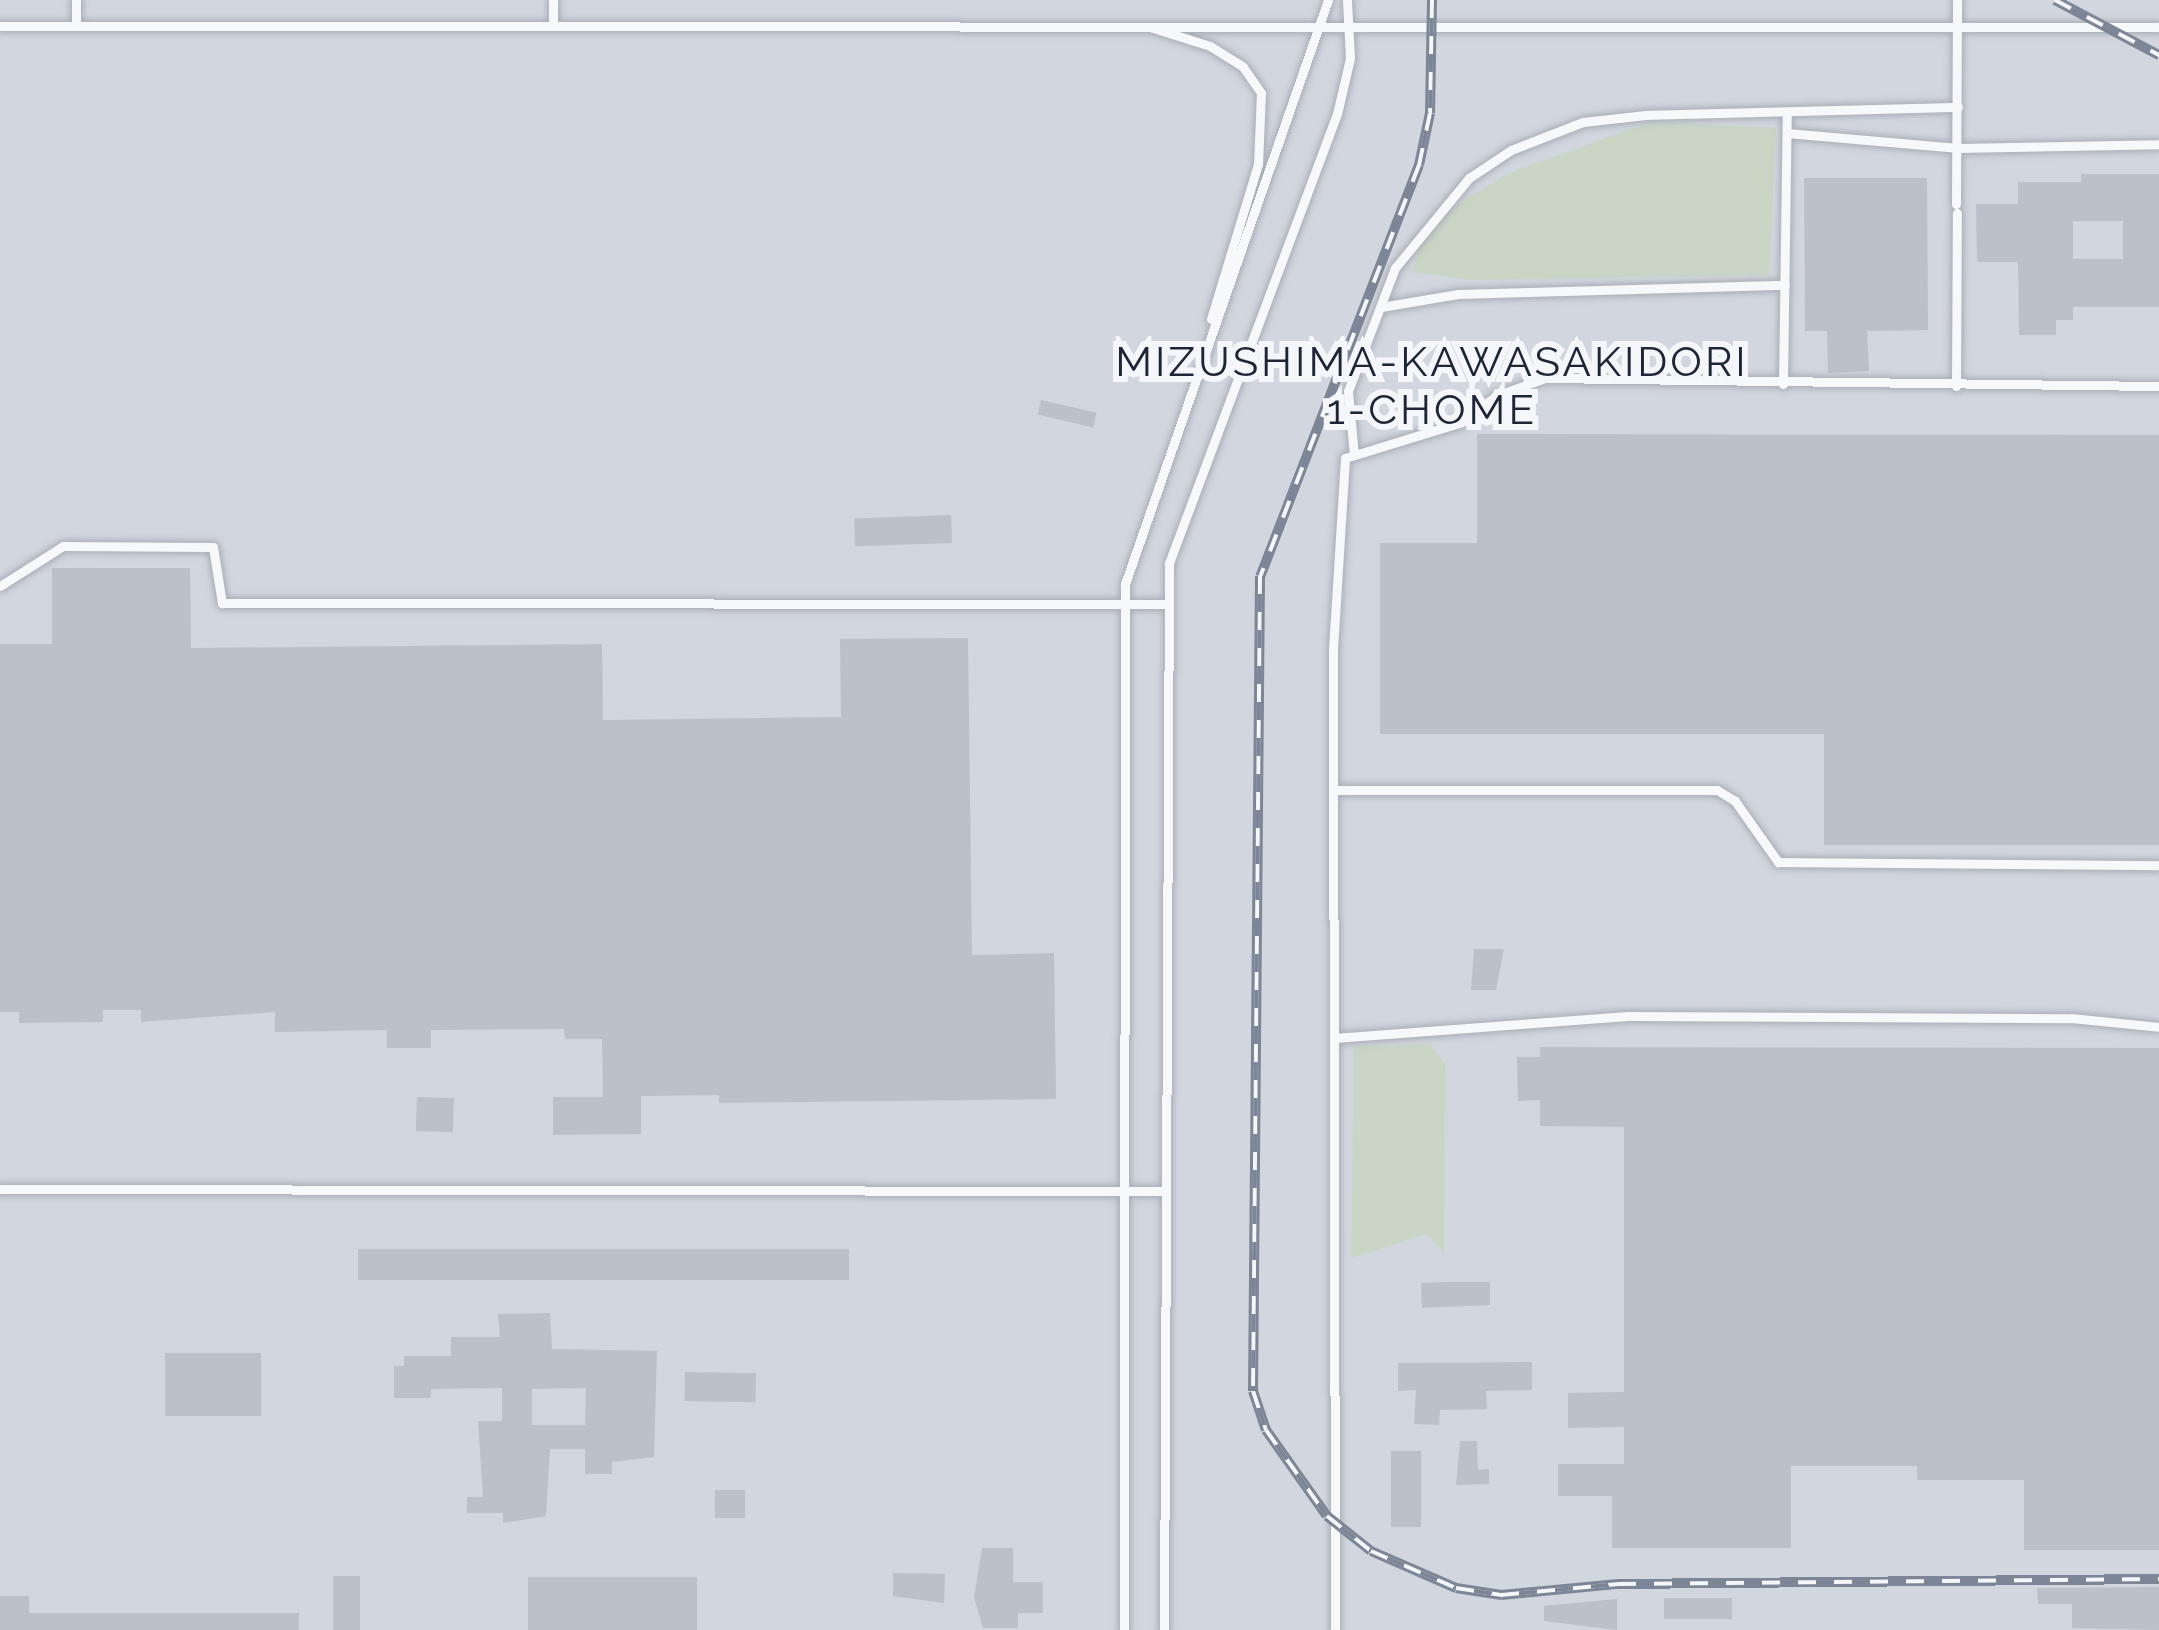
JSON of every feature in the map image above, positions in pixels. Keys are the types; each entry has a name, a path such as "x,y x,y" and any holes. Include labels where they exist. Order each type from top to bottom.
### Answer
{"lane":[{"path":"76,0 76,26"},
{"path":"553,0 553,26"},
{"path":"1124,1630 1124,604 1134,541 1328,0"},
{"path":"1164,1630 1165,604 1169,563 1337,114 1350,23 1347,0"},
{"path":"1956,386 1958,0"},
{"path":"0,26 1323,22 2159,27"},
{"path":"1141,24 1210,46 1243,67 1261,93 1258,164 1206,348"},
{"path":"1354,455 1348,391 1394,268 1468,178 1511,150 1598,120 1958,107"},
{"path":"1783,384 1787,112"},
{"path":"1787,134 1958,148 2159,144"},
{"path":"1381,307 1481,293 1785,285"},
{"path":"1335,1630 1333,790 1336,529 1345,458 1462,422 1496,396 1545,378 2159,386"},
{"path":"0,586 63,546 214,548 222,603 1165,604"},
{"path":"1333,790 1717,790 1735,801 1778,862 2159,865"},
{"path":"1334,1038 1627,1016 2071,1018 2159,1027"},
{"path":"0,1189 1165,1191"}],"shaded area":[{"path":"0,0 2159,0 2159,1630 0,1630"}],"green space":[{"path":"1650,122 1776,128 1769,275 1472,280 1412,272 1424,236 1463,201 1507,174"},
{"path":"1429,1044 1445,1064 1444,1252 1426,1234 1351,1258 1354,1046"}],"building":[{"path":"2081,174 2159,174 2159,307 2073,307 2073,320 2056,320 2056,335 2019,335 2018,262 1977,262 1976,204 2018,204 2018,182 2081,182","holes":["2073,221 2123,221 2123,259 2073,259"]},
{"path":"1804,178 1927,178 1928,330 1867,331 1869,371 1828,373 1827,331 1805,331"},
{"path":"1041,400 1097,413 1093,427 1038,415"},
{"path":"1477,434 2159,435 2159,845 1824,845 1824,734 1380,734 1380,543 1477,543"},
{"path":"951,515 952,543 855,546 854,518"},
{"path":"52,568 190,568 191,648 602,644 603,720 841,717 840,639 968,638 972,955 1054,953 1056,1099 719,1103 719,1095 641,1096 641,1134 553,1135 553,1097 603,1097 602,1039 565,1039 564,1029 431,1030 431,1048 387,1048 387,1030 275,1032 275,1012 141,1022 141,1010 103,1010 103,1022 19,1023 19,1012 0,1012 0,644 52,644"},
{"path":"1474,949 1504,949 1496,990 1471,990"},
{"path":"1540,1047 2159,1048 2159,1550 2024,1550 2024,1480 1917,1480 1917,1466 1791,1466 1791,1548 1612,1548 1612,1496 1558,1496 1558,1464 1624,1464 1624,1427 1568,1428 1568,1393 1624,1392 1624,1127 1540,1126 1540,1100 1518,1101 1517,1057 1540,1057"},
{"path":"417,1097 454,1098 453,1132 416,1131"},
{"path":"358,1249 849,1249 849,1280 358,1280"},
{"path":"1490,1282 1490,1305 1422,1308 1421,1283"},
{"path":"550,1313 552,1349 657,1351 654,1457 612,1462 612,1474 585,1474 585,1449 550,1449 546,1516 503,1523 503,1513 467,1513 467,1497 483,1497 478,1421 502,1421 502,1388 431,1389 431,1398 394,1398 394,1366 404,1366 404,1356 451,1356 451,1337 500,1337 498,1314","holes":["586,1388 585,1425 532,1425 532,1389"]},
{"path":"165,1353 261,1353 261,1416 165,1416"},
{"path":"1532,1362 1532,1390 1486,1391 1487,1409 1440,1410 1439,1425 1414,1424 1416,1390 1398,1391 1398,1363"},
{"path":"685,1372 756,1373 755,1402 684,1401"},
{"path":"1460,1441 1477,1441 1478,1470 1489,1469 1489,1484 1456,1485"},
{"path":"1391,1451 1421,1451 1421,1527 1391,1527"},
{"path":"715,1490 745,1490 745,1518 715,1518"},
{"path":"982,1548 1013,1548 1013,1582 1043,1582 1043,1613 1018,1613 1018,1628 983,1628 974,1597"},
{"path":"893,1573 945,1574 944,1603 893,1596"},
{"path":"333,1576 360,1576 360,1630 333,1630"},
{"path":"528,1577 697,1577 697,1630 528,1630"},
{"path":"2159,1587 2159,1630 2072,1628 2072,1604 2038,1604 2037,1588"},
{"path":"0,1596 29,1596 29,1613 299,1613 299,1630 0,1630"},
{"path":"1664,1598 1732,1598 1732,1619 1664,1619"},
{"path":"1617,1599 1617,1630 1544,1621 1544,1606"}],"railway":[{"path":"1432,0 1430,113 1419,165 1260,576 1253,1391 1266,1430 1327,1516 1371,1551 1456,1588 1501,1595 1618,1584 2159,1579"},
{"path":"2055,0 2159,55"}],"district":[{"name":"MIZUSHIMA-KAWASAKIDORI 1-CHOME","path":"1432,386"}]}
